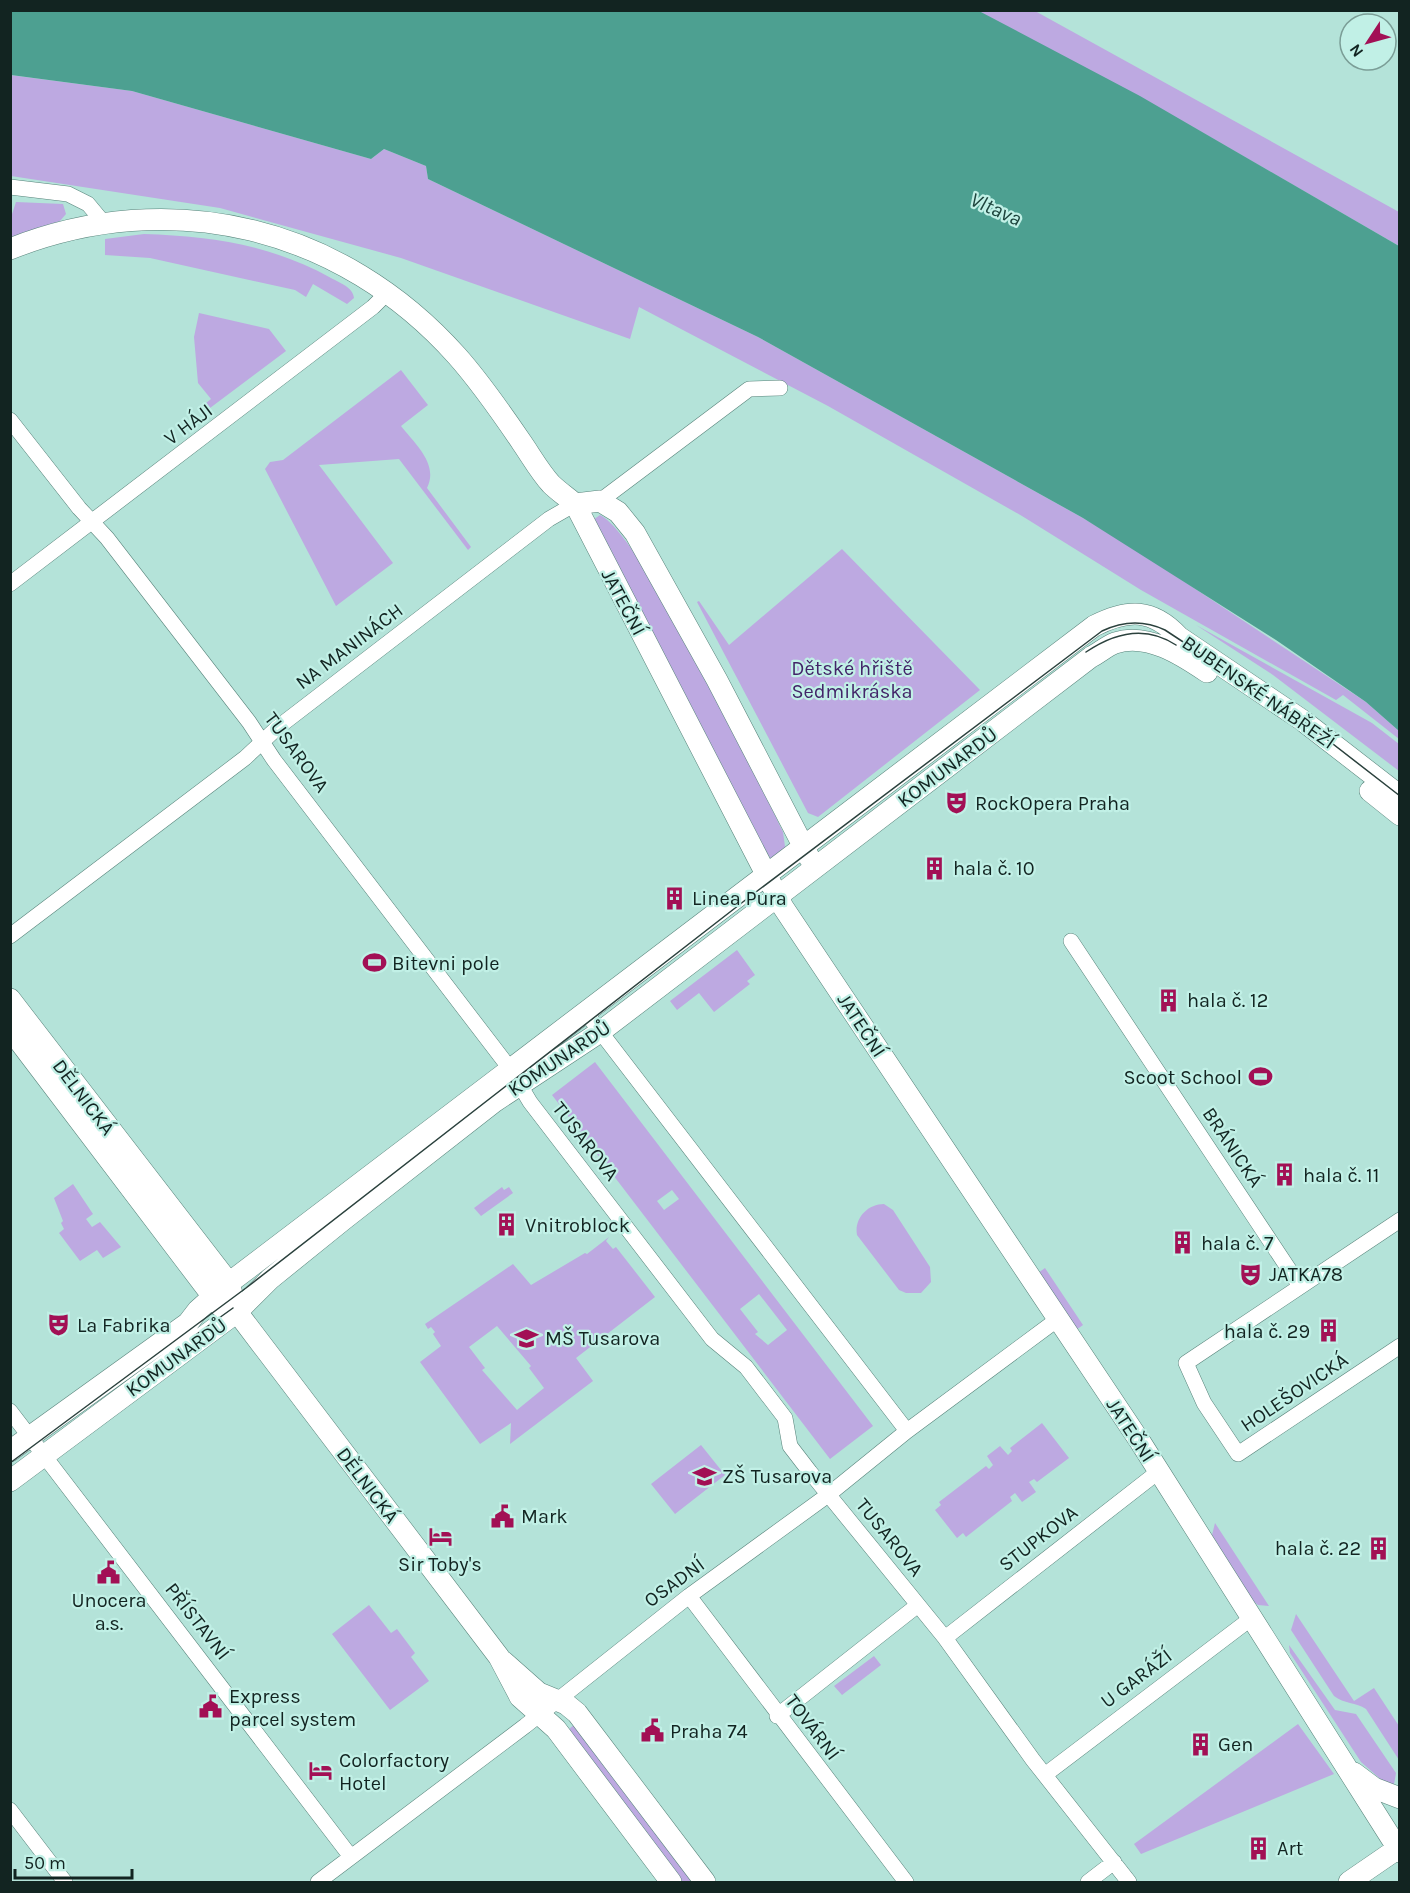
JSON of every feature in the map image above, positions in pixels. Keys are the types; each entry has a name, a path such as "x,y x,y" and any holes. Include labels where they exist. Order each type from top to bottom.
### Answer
{"street":[{"path":"10,187 68,194 88,204 103,222"},
{"name":"JATEČNÍ","path":"10,249 103,222 170,218 224,223 288,241 387,293 455,353 484,388 550,484 575,504 778,896 1141,1443 1399,1849"},
{"name":"V HÁJI","path":"10,584 249,404 373,307 387,293"},
{"path":"575,504 600,501 749,389 780,388"},
{"name":"TUSAROVA","path":"10,420 79,508 92,521 262,742 516,1078 530,1102 711,1339 746,1366 785,1418 790,1446 945,1638 1129,1882"},
{"path":"600,501 618,512 635,533 675,602 816,868"},
{"name":"NA MANINÁCH","path":"10,936 245,758 277,728 549,519 575,504"},
{"name":"BUBENSKÉ NÁBŘEŽÍ","path":"1110,619 1136,614 1159,620 1179,637 1302,720 1400,796"},
{"name":"KOMUNARDŮ","path":"10,1480 237,1312 270,1280 343,1220 495,1102 516,1078 586,1013 1044,664 1094,627 1110,619"},
{"name":"BUBENSKÉ NÁBŘEŽÍ","path":"1114,644 1136,640 1151,643 1196,664 1291,727 1400,815"},
{"name":"KOMUNARDŮ","path":"10,1451 65,1410 88,1398 188,1323 229,1283 516,1078 600,1032 1091,657 1114,644"},
{"name":"BRÁNICKÁ","path":"1071,941 1300,1286"},
{"name":"DĚLNICKÁ","path":"10,999 229,1283 237,1312 499,1657 539,1693 577,1713 705,1882"},
{"path":"586,1013 907,1431"},
{"name":"DĚLNICKÁ","path":"10,1029 212,1298 220,1306 237,1312"},
{"path":"1300,1286 1400,1220"},
{"name":"HOLEŠOVICKÁ","path":"1300,1286 1186,1364 1204,1403 1238,1454 1400,1346"},
{"name":"OSADNÍ","path":"318,1882 689,1596 828,1495 907,1431 1058,1319"},
{"name":"PŘÍSTAVNÍ","path":"10,1411 351,1857"},
{"name":"STUPKOVA","path":"945,1638 1158,1472"},
{"name":"TOVÁRNÍ","path":"689,1596 777,1716 906,1882"},
{"path":"777,1716 918,1605"},
{"name":"U GARÁŽÍ","path":"1046,1774 1253,1617"},
{"name":"DĚLNICKÁ","path":"499,1657 514,1689 556,1729 671,1882"},
{"name":"JATEČNÍ","path":"1343,1762 1363,1780 1400,1798"},
{"path":"10,1810 65,1882"},
{"path":"1349,1882 1399,1849"},
{"path":"1088,1882 1114,1862"}],"green space":[{"path":"978,11 1035,11 1399,212 1399,246 1184,122"},
{"path":"10,75 132,91 371,159 384,149 426,166 428,179 758,337 1083,518 1132,547 1366,702 1399,731 1399,739 1343,695 1336,700 1141,590 1022,516 828,406 639,307 630,339 401,258 220,208 11,176"},
{"path":"16,202 63,204 66,214 60,221 11,238 10,220"},
{"path":"144,234 217,240 286,257 349,288 354,298 347,304 313,284 306,297 295,290 150,258 105,255 105,239"},
{"path":"199,313 269,329 286,351 210,408 206,403 211,399 198,383 194,337"},
{"path":"401,370 428,405 401,426 419,447 428,463 430,479 427,488 471,547 468,550 399,459 319,465 393,563 336,606 265,469 270,462 283,460"},
{"path":"600,515 619,532 643,565 698,661 783,832 786,854 771,859 763,847 593,520"},
{"name":"Dětské hřiště Sedmikráska","path":"842,549 980,690 818,817 808,813 697,602 699,601 729,645"},
{"path":"1196,625 1372,723 1399,744 1399,771 1273,675"},
{"path":"737,950 755,975 747,981 750,984 714,1012 699,993 677,1010 670,1001"},
{"path":"595,1062 873,1426 830,1459 552,1095","holes":["672,1190 679,1199 664,1210 657,1201","759,1294 787,1330 768,1345 755,1334 758,1332 740,1309"]},
{"path":"73,1184 93,1214 86,1219 92,1227 100,1222 121,1247 103,1258 97,1250 80,1261 59,1233 64,1229 61,1223 63,1221 54,1198"},
{"path":"502,1187 504,1190 509,1187 513,1193 481,1216 474,1208"},
{"path":"884,1204 893,1210 930,1267 931,1282 921,1293 906,1293 899,1290 857,1235 858,1223 863,1214 872,1207"},
{"name":"MŠ Tusarova","path":"609,1237 606,1241 613,1249 616,1247 655,1297 576,1358 593,1381 510,1444 511,1423 480,1444 420,1362 441,1346 433,1334 435,1332 431,1327 428,1329 425,1324 513,1264 531,1285 585,1253 587,1254","holes":["497,1326 531,1366 529,1368 544,1388 517,1410 482,1370 485,1368 469,1347"]},
{"path":"1045,1268 1083,1325 1076,1330 1038,1273"},
{"path":"1042,1423 1069,1458 1037,1482 1034,1479 1029,1482 1036,1492 1022,1502 1015,1493 1010,1497 1012,1501 966,1537 963,1533 957,1538 935,1510 941,1505 939,1502 986,1466 989,1469 993,1465 987,1456 1000,1446 1008,1455 1012,1451 1010,1448"},
{"path":"701,1445 725,1475 675,1514 651,1484"},
{"path":"1215,1523 1269,1606 1258,1605 1253,1601 1212,1535"},
{"path":"369,1605 391,1633 397,1629 415,1653 411,1657 429,1681 390,1710 332,1634"},
{"path":"1296,1614 1354,1701 1374,1688 1399,1726 1399,1760 1366,1709 1334,1696 1291,1630"},
{"path":"1289,1645 1335,1710 1356,1714 1396,1773 1393,1790 1361,1762 1290,1653"},
{"path":"874,1656 881,1665 842,1695 834,1686"},
{"path":"575,1724 696,1882 681,1882 568,1730"},
{"path":"1298,1724 1334,1774 1141,1854 1134,1844"}],"water":[{"name":"Vltava","path":"11,11 979,11 1140,96 1399,246 1399,731 1366,702 1276,640 1083,518 758,337 428,179 426,166 384,149 371,159 132,91 11,75"}],"tram line":[{"path":"10,1463 246,1288 748,898 1102,631 1118,625 1134,623 1165,630 1302,720 1400,796"},
{"path":"1086,652 1119,636 1142,633 1165,639 1176,645"},
{"path":"194,1336 233,1308"}],"place":[{"name":"RockOpera Praha","path":"957,803"},
{"name":"hala č. 10","path":"935,868"},
{"name":"Linea Pura","path":"674,898"},
{"name":"Bitevni pole","path":"374,963"},
{"name":"hala č. 12","path":"1169,1000"},
{"name":"Scoot School","path":"1260,1077"},
{"name":"hala č. 11","path":"1285,1175"},
{"name":"Vnitroblock","path":"507,1225"},
{"name":"hala č. 7","path":"1183,1243"},
{"name":"JATKA78","path":"1251,1274"},
{"name":"La Fabrika","path":"59,1325"},
{"name":"hala č. 29","path":"1328,1331"},
{"name":"MŠ Tusarova","path":"527,1338"},
{"name":"ZŠ Tusarova","path":"704,1476"},
{"name":"Mark","path":"503,1516"},
{"name":"Sir Toby's","path":"440,1537"},
{"name":"hala č. 22","path":"1379,1548"},
{"name":"Unocera a.s.","path":"109,1572"},
{"name":"Express parcel system","path":"211,1707"},
{"name":"Praha 74","path":"652,1731"},
{"name":"Gen","path":"1200,1744"},
{"name":"Colorfactory Hotel","path":"321,1771"},
{"name":"Art","path":"1259,1848"}]}
